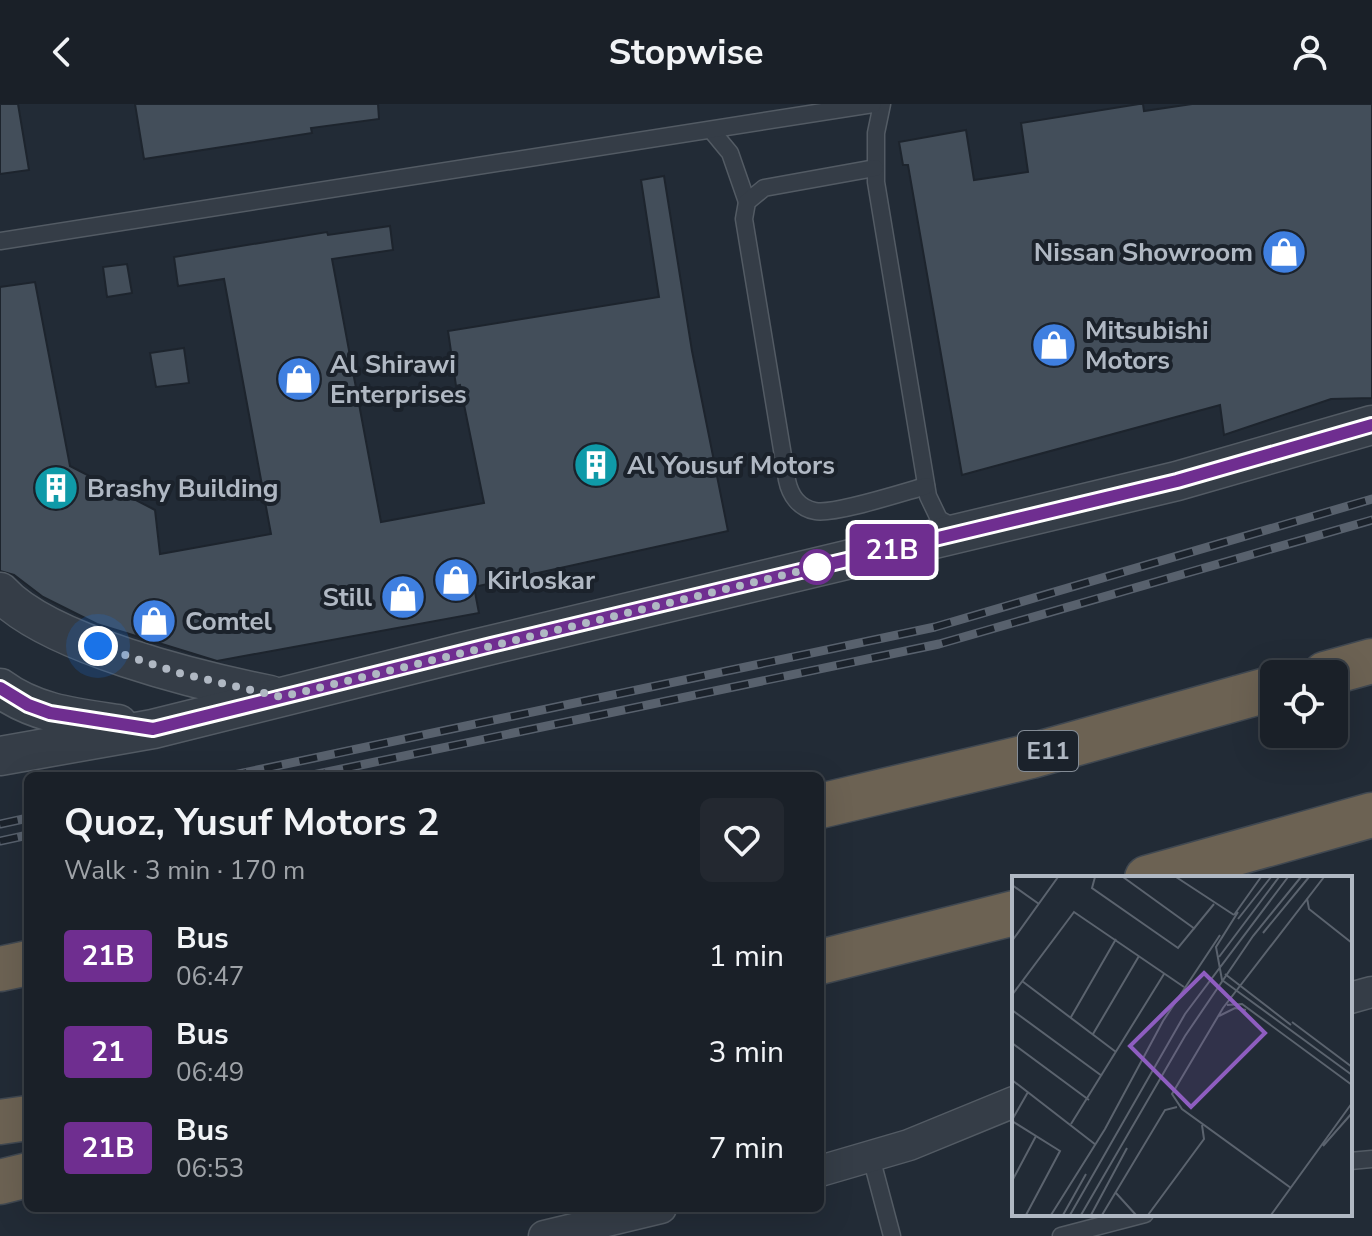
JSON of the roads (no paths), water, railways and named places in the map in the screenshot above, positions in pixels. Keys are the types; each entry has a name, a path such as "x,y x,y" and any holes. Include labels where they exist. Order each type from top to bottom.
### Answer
{"highway":[{"path":"1348,668 1372,661"},
{"name":"E11","path":"824,805 1031,756 1260,692"},
{"path":"1154,876 1372,815"},
{"path":"824,961 1012,914"},
{"path":"0,969 24,964"},
{"path":"0,1122 24,1119"},
{"path":"0,1182 24,1176"}],"street":[{"path":"0,756 153,729 1220,470 1372,425"},
{"path":"0,592 34,620 74,637 179,673 281,697"},
{"path":"0,688 28,705 50,713 153,729"},
{"path":"1352,997 1372,992"},
{"path":"824,1170 962,1125 1012,1103"},
{"path":"544,1236 633,1221"}],"lane":[{"path":"0,241 873,104"},
{"path":"882,104 876,133 875,168 926,486 931,507 939,519 965,533"},
{"path":"711,130 721,139 734,161 747,202 744,219 789,489 800,504 825,512 926,486"},
{"path":"747,202 764,188 875,168"},
{"path":"871,1157 892,1236"},
{"path":"1352,1161 1372,1159"},
{"path":"1061,1236 1137,1216"}],"railway":[{"path":"248,772 935,627 1372,499"},
{"path":"327,772 939,644 1372,520"},
{"path":"0,824 24,819"},
{"path":"0,841 24,836"}],"place":[{"name":"Nissan Showroom","path":"1284,252"},
{"name":"Mitsubishi Motors","path":"1054,345"},
{"name":"Al Shirawi Enterprises","path":"299,379"},
{"name":"Al Yousuf Motors","path":"596,465"},
{"name":"Brashy Building","path":"56,488"},
{"name":"Kirloskar","path":"456,580"},
{"name":"Still","path":"403,597"},
{"name":"Comtel","path":"154,621"}]}
